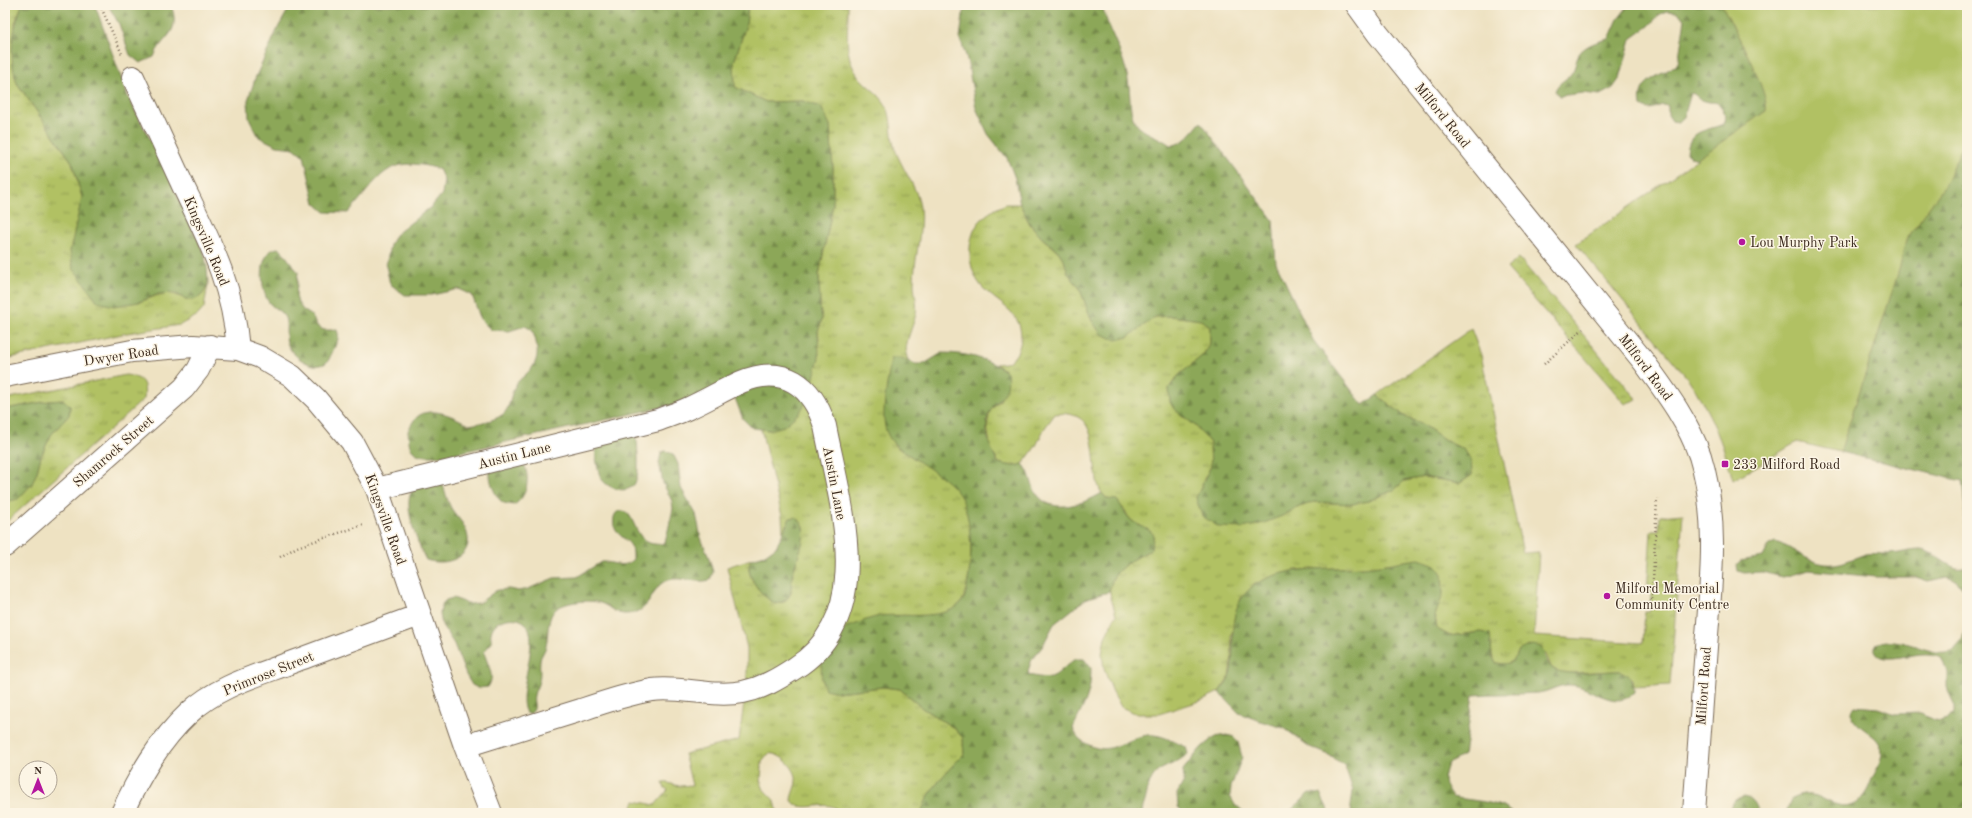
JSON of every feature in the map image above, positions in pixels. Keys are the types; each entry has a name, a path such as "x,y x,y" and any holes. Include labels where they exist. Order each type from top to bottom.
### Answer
{"street":[{"name":"Milford Road","path":"1357,5 1378,34 1644,362 1682,417 1699,455 1710,505 1712,558 1694,813"},
{"name":"Kingsville Road","path":"133,77 216,254 231,300 238,349 260,357 292,376 316,399 352,442 376,489 465,746 491,813"},
{"name":"Dwyer Road","path":"5,376 132,351 158,348 210,346 238,349"},
{"name":"Shamrock Street","path":"5,546 184,388 198,370 210,346"},
{"name":"Austin Lane","path":"376,489 658,420 688,409 751,379 774,376 785,378 797,383 814,400 820,411 825,426 845,532 847,570 843,604 837,622 827,638 811,656 786,674 760,688 732,694 719,694 679,689 652,690 610,701 465,746"},
{"name":"Primrose Street","path":"122,813 142,773 164,740 190,712 209,698 251,678 420,615"}],"path":[{"path":"100,5 133,77"},
{"path":"1544,364 1603,311"},
{"path":"1650,601 1652,601 1657,499"},
{"path":"280,557 297,547 386,517"}],"green space":[{"path":"5,5 22,5 15,23 17,83 72,162 82,197 77,222 87,285 98,302 129,303 138,302 165,293 177,295 185,299 206,289 208,284 204,308 198,315 180,325 127,333 5,359"},
{"path":"22,5 95,5 128,97 161,160 204,253 208,284 203,294 198,298 193,300 186,299 174,293 159,294 139,302 114,306 98,302 73,268 70,251 82,197 72,162 17,83 14,73 12,44"},
{"path":"108,5 171,5 174,15 173,29 157,50 154,57 140,63 130,55 119,24"},
{"path":"291,5 748,5 746,25 734,62 735,87 766,102 803,101 821,107 830,125 833,168 833,204 819,275 822,319 818,331 819,357 809,398 799,413 784,426 770,430 752,428 743,419 733,393 456,453 424,456 414,452 410,445 408,431 414,420 423,414 436,412 451,416 469,425 482,423 502,415 509,405 516,384 535,364 537,352 536,341 532,330 525,326 509,331 491,330 481,320 472,295 459,289 432,295 405,295 390,284 386,266 390,245 395,235 432,206 442,194 444,180 439,169 407,164 395,167 377,179 348,213 325,212 315,203 304,156 294,148 277,146 259,137 249,118 248,100 256,76 279,26"},
{"path":"748,5 848,5 847,38 851,63 858,76 881,98 887,107 894,146 916,191 920,207 921,217 914,283 916,310 915,319 906,349 908,360 891,358 889,377 895,446 941,476 957,491 964,501 968,512 971,536 970,565 966,590 959,605 946,613 907,616 880,616 837,692 883,687 900,689 922,708 954,728 963,738 964,754 933,789 921,813 831,813 836,808 824,805 805,807 799,806 791,799 796,782 794,771 787,762 778,755 769,754 762,761 761,785 774,800 777,807 777,813 630,813 635,801 655,805 668,790 664,787 663,782 680,786 692,785 684,754 739,740 747,680 747,648 727,567 751,559 749,568 750,574 759,590 776,604 784,602 791,593 790,584 802,543 804,527 786,524 783,534 782,516 761,429 770,430 819,339 818,331 822,319 819,275 833,204 833,168 830,125 803,101 766,102 735,87 734,62 746,25"},
{"path":"967,5 1102,5 1126,70 1131,111 1138,126 1170,145 1175,145 1183,141 1201,122 1273,220 1276,263 1313,340 1363,405 1377,395 1407,418 1421,423 1448,442 1463,449 1471,459 1472,475 1460,483 1424,477 1404,481 1394,490 1368,501 1352,504 1314,502 1264,523 1243,528 1219,527 1202,516 1196,498 1211,466 1210,443 1197,427 1174,409 1170,402 1169,388 1178,376 1203,355 1210,344 1210,327 1201,320 1171,316 1155,317 1128,337 1116,340 1101,334 1092,321 1079,287 1068,273 1064,260 1058,251 1042,238 1030,224 1020,204 1015,178 1007,158 988,134 976,108 967,59 960,38 963,15"},
{"path":"1629,5 1722,5 1757,75 1766,102 1766,111 1698,159 1691,157 1687,153 1688,145 1695,135 1704,130 1723,124 1726,116 1721,106 1718,104 1702,100 1691,93 1684,117 1678,122 1672,121 1668,115 1668,107 1665,105 1651,109 1641,106 1640,97 1646,84 1678,63 1685,19 1677,12 1666,11 1659,15 1649,26 1631,39 1620,78 1613,88 1600,95 1583,93 1559,96 1555,91 1556,88 1572,73 1577,58 1582,50 1590,45 1609,39 1618,19"},
{"name":"Lou Murphy Park","path":"1722,5 1967,5 1967,136 1943,188 1906,240 1899,270 1840,452 1797,442 1733,480 1725,453 1715,428 1697,392 1689,380 1576,244 1766,111 1766,102 1757,75"},
{"path":"1967,136 1967,530 1963,524 1965,509 1962,481 1840,452 1899,270 1906,240 1943,188"},
{"path":"1006,204 1020,204 1030,224 1042,238 1058,251 1064,260 1068,273 1079,287 1086,301 1092,321 1128,337 1155,317 1171,316 1202,320 1210,327 1210,344 1203,355 1178,376 1169,388 1174,409 1197,427 1210,443 1211,466 1203,481 1282,516 1299,507 1314,502 1352,504 1368,501 1394,490 1404,481 1424,477 1460,483 1472,475 1471,459 1463,449 1448,442 1421,423 1407,418 1377,395 1471,329 1481,355 1523,553 1539,552 1534,636 1643,643 1645,611 1650,611 1651,591 1647,591 1651,531 1659,531 1660,516 1683,514 1670,685 1634,687 1633,679 1620,671 1558,672 1551,667 1546,654 1519,650 1515,660 1506,664 1496,663 1492,656 1491,645 1481,632 1450,636 1437,629 1435,616 1362,567 1295,570 1255,584 1241,598 1231,636 1232,656 1229,677 1219,692 1200,701 1159,714 1137,714 1121,707 1112,690 1104,669 1102,654 1105,637 1116,615 1110,596 1110,585 1117,572 1123,566 1151,549 1151,532 1137,525 1129,518 1124,509 1107,499 1102,494 1097,478 1092,439 1088,428 1081,419 1071,414 1055,414 1044,429 1036,446 1023,464 1013,467 999,463 991,450 987,426 990,411 1001,399 1007,372 996,364 1007,363 1016,354 1020,344 1021,332 1015,316 988,293 979,283 972,268 970,251 973,234 983,217"},
{"path":"278,248 298,272 296,296 298,303 303,310 311,315 318,327 324,330 337,330 337,342 329,360 321,365 304,362 294,354 287,342 285,318 268,301 265,295 262,279 264,262 267,255 272,250"},
{"path":"1519,258 1637,399 1625,404 1507,268"},
{"path":"942,353 976,357 992,363 1007,372 1008,379 1005,393 991,410 987,423 988,437 992,451 998,463 1013,466 1023,464 1029,473 1034,489 1040,498 1047,503 1056,506 1075,504 1102,493 1107,499 1117,500 1130,519 1152,532 1154,535 1151,549 1124,566 1119,571 1114,577 1109,592 1087,598 1054,624 1042,647 1032,659 1028,671 1029,675 1045,678 1051,677 1075,659 1084,659 1091,668 1090,686 1086,700 1073,728 1079,738 1089,745 1098,748 1115,747 1138,737 1154,735 1166,738 1186,747 1188,754 1156,773 1152,778 1142,813 921,813 924,804 934,788 964,754 963,738 954,728 922,708 900,689 883,687 837,692 825,689 821,673 822,662 827,651 845,628 880,616 936,614 956,607 965,596 969,576 971,550 970,530 963,503 951,484 894,444 887,433 884,417 885,397 891,358 908,360 915,364 924,364"},
{"path":"126,375 140,379 144,385 144,399 5,523 5,502 9,502 37,472 41,456 51,435 69,415 70,406 64,400 49,401 5,409 5,399"},
{"path":"64,400 70,406 69,415 51,435 41,456 32,484 18,499 5,502 5,409 49,401"},
{"path":"633,434 637,442 638,455 638,473 636,480 632,487 622,490 617,489 607,485 601,478 595,448 596,443"},
{"path":"665,451 673,454 678,464 681,488 696,514 701,538 713,572 710,580 668,580 657,588 641,610 634,613 619,613 599,602 588,601 575,602 559,607 552,614 550,619 546,646 540,660 540,678 534,693 534,710 530,714 526,713 523,703 531,647 530,635 527,625 518,619 505,619 495,625 492,629 491,642 484,652 491,674 490,683 488,687 478,688 472,685 466,675 454,644 442,625 440,614 442,604 446,600 453,598 470,604 479,603 497,590 509,589 518,591 528,589 554,578 577,577 601,562 622,565 629,562 633,559 631,546 617,532 614,526 615,514 620,511 626,512 630,516 636,529 646,541 654,544 665,543 673,509 672,501 663,483 659,463 661,453"},
{"path":"524,464 527,475 525,492 519,501 514,505 502,502 493,487 490,478 490,470"},
{"path":"441,482 449,505 465,528 468,538 467,546 459,557 443,562 435,562 426,560 419,545 409,511 409,501 411,492 416,487"},
{"path":"796,517 801,522 804,535 792,574 790,594 783,602 776,604 759,590 752,579 749,569 751,559 765,555 776,547 790,518"},
{"path":"1775,542 1782,544 1818,563 1825,564 1841,563 1866,554 1892,554 1917,550 1927,551 1951,566 1962,568 1967,565 1967,595 1957,581 1947,577 1928,581 1916,577 1875,577 1809,570 1783,577 1762,572 1744,573 1738,571 1737,565 1740,561 1763,557 1769,545"},
{"path":"1419,559 1436,565 1442,574 1443,594 1435,616 1437,629 1450,636 1481,632 1490,634 1492,656 1496,663 1505,664 1511,662 1519,650 1532,645 1541,647 1550,666 1555,670 1573,673 1620,671 1627,674 1631,679 1634,693 1627,698 1619,700 1611,699 1579,686 1571,685 1538,693 1473,695 1464,755 1448,764 1444,778 1446,788 1452,797 1501,806 1513,813 1350,813 1353,791 1345,766 1329,755 1310,747 1284,728 1239,713 1219,692 1227,681 1231,670 1235,614 1243,597 1255,585 1270,577 1288,572 1307,569 1369,566"},
{"path":"1967,619 1967,813 1786,813 1791,799 1801,796 1815,796 1841,806 1847,806 1857,802 1864,795 1879,765 1882,753 1881,746 1877,740 1861,727 1853,717 1852,710 1855,706 1878,708 1895,714 1921,713 1939,721 1947,719 1954,713 1954,705 1947,687 1947,672 1941,657 1918,654 1887,658 1881,657 1877,654 1875,648 1876,644 1890,641 1906,643 1935,652 1954,650 1962,641"},
{"path":"1227,735 1234,737 1238,742 1242,757 1231,787 1230,796 1235,805 1244,813 1184,813 1178,807 1177,794 1184,781 1183,770 1201,748 1214,737"},
{"path":"1310,793 1320,794 1330,813 1288,813"},
{"path":"1744,796 1750,798 1754,802 1759,813 1726,813 1735,800"}],"place":[{"name":"Lou Murphy Park","path":"1742,242"},
{"name":"233 Milford Road","path":"1725,464"},
{"name":"Milford Memorial Community Centre","path":"1607,596"}]}
